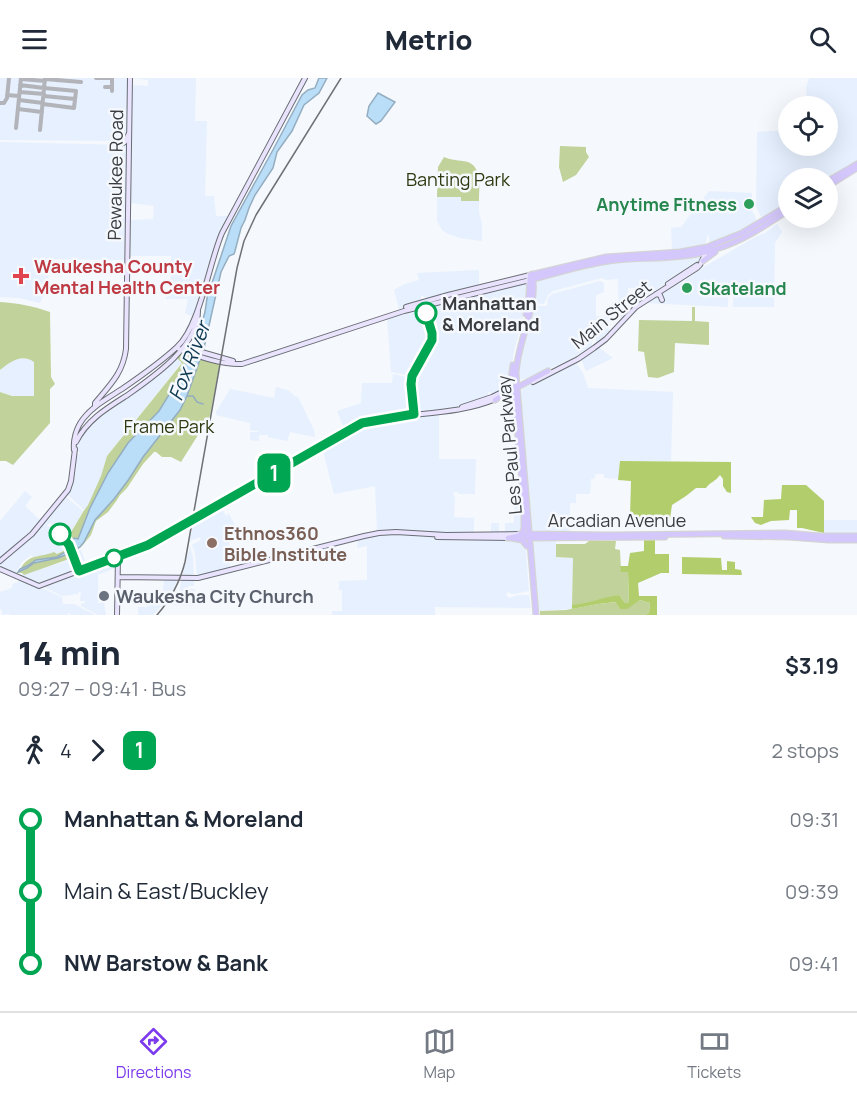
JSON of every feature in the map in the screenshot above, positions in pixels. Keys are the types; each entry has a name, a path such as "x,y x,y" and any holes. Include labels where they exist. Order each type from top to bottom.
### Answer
{"main road":[{"name":"Pewaukee Road","path":"95,407 95,403 119,373 126,352 130,78"},
{"path":"0,561 32,534 68,490 72,480 74,441 83,419 95,407 182,346 198,310 216,249 230,216 304,78"},
{"path":"123,143 130,130"},
{"path":"838,177 857,164"},
{"path":"838,178 857,168"},
{"path":"237,364 428,303 478,291 486,286 618,260 643,259 724,247 778,215"},
{"path":"697,254 703,260 711,254 740,242 755,229 756,217"},
{"path":"739,240 763,224"},
{"path":"673,255 689,250 706,250 755,229"},
{"path":"428,303 426,304 455,294 524,282 542,272 606,257 697,254 733,240 742,234"},
{"path":"708,240 714,245"},
{"name":"Main Street","path":"635,306 700,266 706,250"},
{"path":"591,265 605,260 625,258 628,255"},
{"name":"Main Street","path":"0,569 39,586 148,545 362,423 399,416 461,410 492,400 581,354 613,329 635,306 703,260"},
{"path":"576,268 581,262"},
{"path":"501,287 570,265"},
{"path":"691,272 695,266"},
{"path":"532,278 532,299"},
{"name":"Les Paul Parkway","path":"527,535 523,532 524,505 514,399 511,395 516,376 521,334 532,299 532,278"},
{"name":"Les Paul Parkway","path":"527,535 528,513 519,399 510,386 511,370 525,318 532,278"},
{"path":"655,294 660,295 662,300"},
{"path":"423,298 428,303"},
{"path":"415,307 426,311 428,303"},
{"path":"74,450 78,438 97,415 163,368 194,331 198,310"},
{"name":"Main Street","path":"513,389 591,351 606,339 626,315"},
{"path":"591,351 596,344"},
{"path":"182,346 203,355 246,363"},
{"path":"182,346 187,346 190,351"},
{"path":"203,355 229,361 242,369"},
{"path":"492,400 548,371"},
{"path":"516,376 519,381 531,379"},
{"path":"517,430 521,461 524,462"},
{"path":"521,477 528,513"},
{"path":"527,535 531,531 538,536 532,546 533,570"},
{"name":"Arcadian Avenue","path":"118,577 196,579 373,534 391,532 603,538 715,535"},
{"name":"Arcadian Avenue","path":"412,532 444,537 506,538 506,536 527,535"},
{"name":"Arcadian Avenue","path":"538,536 785,533 857,538"},
{"path":"506,538 566,534"},
{"path":"527,535 533,570 536,615"},
{"path":"506,538 522,540 527,546"},
{"path":"117,615 118,557"}],"shaded area":[{"path":"0,78 128,78 128,131 124,141 0,140"},
{"path":"132,78 196,78 195,121 207,121 205,196 214,196 216,216 228,216 215,246 200,292 192,291 191,294 199,296 193,317 185,313 188,299 166,299 171,276 171,256 129,256 131,220 153,219 154,206 131,203 132,85 148,86 148,80"},
{"path":"809,78 857,78 857,161 838,173 838,168 778,168 778,209 763,218 756,206 757,132 778,131 778,156 838,156 838,96 807,96 806,88"},
{"path":"0,142 127,145 125,260 49,259 48,291 40,303 19,298 0,297"},
{"path":"709,191 752,193 752,211 756,222 712,243 709,241 709,235 704,246 672,250 671,228 681,227"},
{"path":"437,197 461,197 462,201 479,201 482,241 460,238 442,230 437,221"},
{"path":"777,224 782,232 775,243 774,307 733,307 733,296 728,296 728,307 645,303 657,294 662,300 663,292 678,282 679,284 702,268"},
{"path":"702,257 699,263 638,301 638,288 628,288 628,310 620,319 618,279 602,278 553,291 548,295 544,304 533,301 536,282 541,278 610,262"},
{"path":"479,270 479,284 476,287 428,299 421,295 421,302 399,309 394,290 419,280 417,273"},
{"path":"600,281 604,283 604,292 596,295 596,316 609,317 609,331 596,343 596,334 592,334 592,346 567,361 529,378 519,380 517,367 533,306 547,306 548,298 552,294"},
{"path":"529,284 526,307 514,351 509,387 493,395 489,391 487,397 456,407 416,412 413,376 391,372 387,317 419,309 426,314 429,306"},
{"path":"598,347 613,358 586,371 581,359"},
{"path":"176,357 182,362 107,456 101,476 84,510 67,494 73,474 76,472 74,470 76,453 78,455 80,453 76,449 78,440 96,417 136,390"},
{"path":"30,358 34,362 35,396 12,396 0,392 0,370 15,359"},
{"path":"576,362 588,388 673,392 671,461 620,461 618,479 604,478 604,474 596,474 594,479 591,479 590,494 576,494 576,503 570,503 570,533 539,533 531,530 521,391 524,387"},
{"path":"393,374 410,378 412,412 362,421 345,430 337,411 361,403 362,383 392,383"},
{"path":"276,387 288,390 298,397 314,430 315,437 290,432 287,441 268,437 268,435 259,435 259,441 250,440 250,432 259,431 250,430 250,423 216,415 230,389 274,398"},
{"path":"439,414 439,459 476,459 475,494 455,492 453,494 455,498 454,517 474,518 474,534 377,531 375,486 334,494 322,447 364,423"},
{"path":"25,491 32,497 25,506 41,521 34,530 0,559 0,521"},
{"path":"514,495 522,495 523,526 521,532 491,534 491,523 499,523 499,531 505,531 505,523 514,523"},
{"path":"65,496 83,511 67,539 50,523 47,525 59,535 59,542 64,540 69,548 47,556 33,557 31,555 22,562 15,574 0,567 0,562 33,535"},
{"name":"Ethnos360 Bible Institute","path":"220,505 226,516 229,514 236,527 240,525 241,532 250,532 250,536 243,536 243,542 229,542 230,568 197,576 192,545 201,540 200,537 190,541 194,520"},
{"path":"824,520 857,520 857,534 824,536"},
{"path":"402,533 446,538 507,539 524,543 529,591 513,594 508,592 506,595 509,598 529,595 531,608 435,607 435,615 332,615 332,611 342,611 342,590 339,590 339,581 367,580 367,546 357,548 358,539 371,535"},
{"path":"537,540 556,540 556,557 573,558 572,609 537,611 533,545"},
{"path":"190,546 193,557 194,586 188,586 188,589 195,589 194,606 174,605 179,594"},
{"path":"81,550 85,567 39,584 21,577 22,574 75,557 75,554"},
{"path":"116,559 117,567 98,575 98,603 104,603 106,615 98,615 81,606 85,601 80,601 81,592 62,596 42,586"},
{"path":"19,578 62,597 63,604 74,604 95,615 70,615 68,613 68,615 2,615 0,592 12,588"},
{"path":"164,579 178,579 172,594 153,615 138,615 138,607 147,607 147,591 163,591"}],"green space":[{"path":"560,146 586,147 589,157 576,175 563,182 559,167"},
{"name":"Banting Park","path":"444,157 474,166 479,176 479,201 461,201 461,197 437,197 438,167"},
{"path":"0,302 25,305 50,312 51,377 55,384 50,389 50,423 13,465 0,461 0,392 12,396 34,396 34,362 21,358 0,370"},
{"path":"692,307 695,307 695,321 709,322 709,345 675,343 674,372 658,378 648,377 644,352 638,351 639,320 692,321"},
{"name":"Frame Park","path":"181,352 220,362 210,416 181,462 171,457 162,457 154,452 108,512 96,521 91,535 74,552 67,539 88,505 107,456 182,363 176,357"},
{"path":"620,461 731,462 731,493 727,492 723,486 723,479 720,475 706,488 696,488 672,505 670,519 630,518 631,481 618,480"},
{"path":"782,485 806,485 824,501 824,533 797,528 797,510 790,510 789,520 771,521 761,525 755,523 751,517 763,517 764,500 781,499"},
{"path":"644,540 655,540 655,554 669,554 669,573 661,573 638,583 639,596 657,596 657,615 644,615 649,613 650,603 640,600 627,609 620,609 616,602 572,609 572,605 619,595 625,603 629,603 628,572 621,572 620,566 628,566 630,553 644,551"},
{"path":"589,541 616,541 615,549 620,550 621,571 628,572 629,603 625,603 619,595 581,605 572,605 573,558 556,557 556,544 585,544"},
{"path":"69,548 72,558 24,575 18,573 22,566 33,557 54,552 57,554"},
{"path":"682,557 721,558 722,570 727,570 727,561 735,562 735,569 741,570 742,575 682,574"},
{"path":"640,600 650,603 649,613 644,615 540,615 540,611 566,610 617,602 620,609"}],"water":[{"name":"Fox River","path":"319,78 327,78 319,93 304,105 292,131 277,152 273,168 249,208 234,254 229,256 221,272 204,348 180,410 114,499 95,520 80,547 58,558 34,563 18,572 36,560 57,557 74,545 73,539 78,539 90,508 108,473 128,443 159,411 172,390 195,346 207,298 231,226 302,95 315,88"},
{"path":"378,93 395,102 381,121 376,124 367,116 369,106"}],"waterway":[{"name":"Fox River","path":"187,396 193,396 197,402 203,404"}],"taxiway":[{"path":"0,103 4,103 7,98 9,78"},
{"path":"16,128 21,78"},
{"path":"40,130 45,78"},
{"path":"96,78 112,78"},
{"path":"112,78 112,91"},
{"path":"21,79 45,81"},
{"path":"45,79 81,82"},
{"path":"20,85 44,88"},
{"path":"105,87 112,87"},
{"path":"43,104 74,108 76,91 44,88"},
{"path":"20,92 44,94"},
{"path":"7,95 19,96"},
{"path":"44,96 75,99"},
{"path":"19,100 43,103"},
{"path":"18,109 42,112"}],"railway":[{"path":"157,615 174,590 185,562 237,268 244,241 256,215 341,78"}],"bus line":[{"name":"1","path":"60,534 69,545 79,571 148,545 362,423 414,414 412,376 432,340 426,313"}],"place":[{"name":"Anytime Fitness","path":"749,204"},
{"name":"Waukesha County Mental Health Center","path":"21,276"},
{"name":"Skateland","path":"687,288"},
{"name":"Manhattan & Moreland","path":"426,313"},
{"name":"Ethnos360 Bible Institute","path":"212,543"},
{"name":"Waukesha City Church","path":"104,596"}]}
